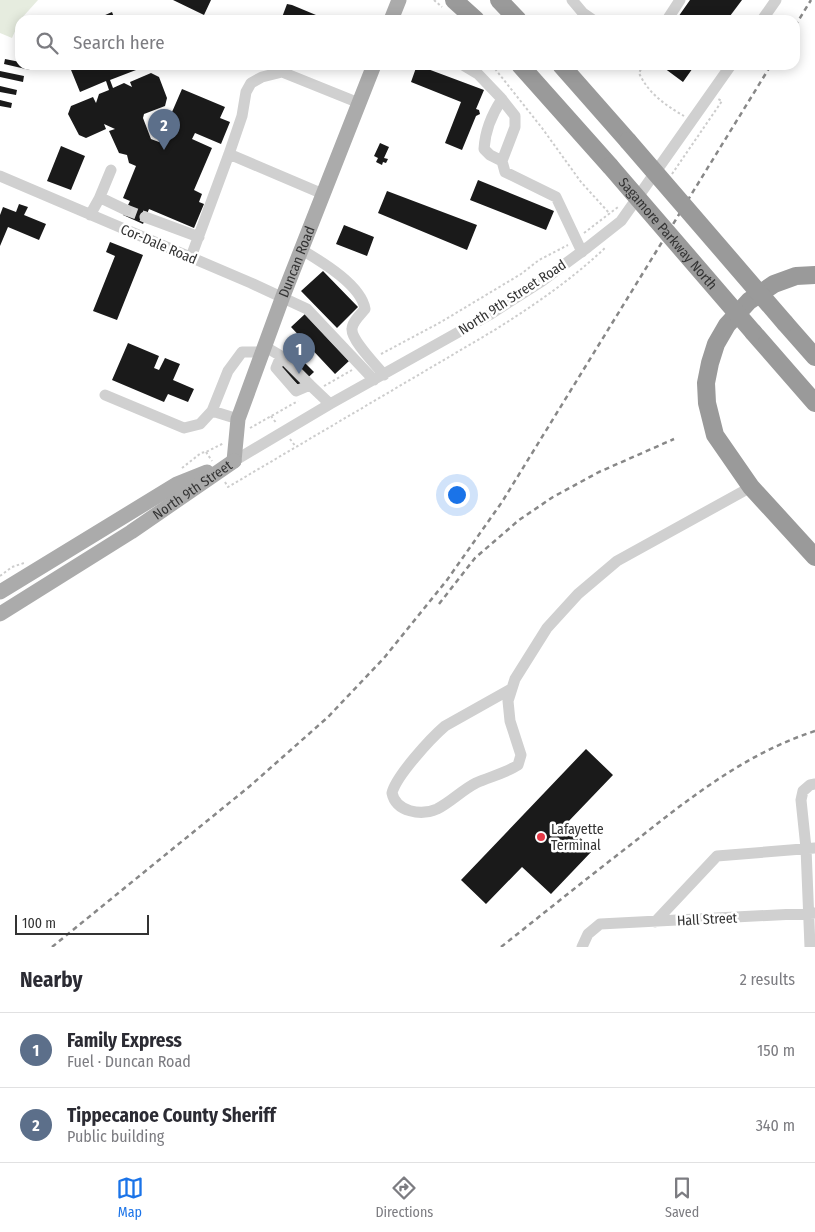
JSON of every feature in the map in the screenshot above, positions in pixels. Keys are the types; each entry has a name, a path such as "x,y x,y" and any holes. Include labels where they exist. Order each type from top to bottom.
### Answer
{"highway":[{"path":"454,0 470,15"},
{"path":"499,0 513,15"},
{"name":"Sagamore Parkway North","path":"524,70 815,403"},
{"path":"565,70 815,357"},
{"path":"815,275 796,276 774,284 749,301 727,324 716,344 706,383 706,403 715,435 751,487 815,557"}],"main road":[{"path":"393,15 399,0"},
{"name":"Duncan Road","path":"234,461 238,419 283,296 372,70"},
{"name":"North 9th Street","path":"0,592 177,484 234,461"},
{"name":"North 9th Street","path":"0,614 131,532 234,461"}],"street":[{"path":"572,0 586,15"},
{"path":"670,15 680,0"},
{"path":"766,15 776,0"},
{"path":"472,70 502,99 515,116 515,127 502,161 505,172 556,197 582,252"},
{"name":"North 9th Street Road","path":"234,461 330,404 488,315 542,281 582,252 621,221 727,70"},
{"path":"191,257 229,154 242,116 246,92 251,83 262,77 282,72 359,103"},
{"path":"502,99 485,137 484,149 490,155 502,161"},
{"path":"229,154 323,194"},
{"path":"90,215 111,170"},
{"name":"Cor-Dale Road","path":"0,176 283,296 307,309 361,365 379,377"},
{"path":"99,199 102,198 126,210"},
{"path":"145,217 199,237"},
{"path":"302,250 332,269 363,299 365,309 353,324 351,330 355,340 372,359 379,377"},
{"path":"105,395 184,428 200,424 212,410 228,371 242,352 264,349 282,356 276,368 296,391 313,388 330,404"},
{"path":"212,410 238,419"},
{"path":"511,689 445,726 436,734 396,782 392,793 405,810 430,811 446,804 458,793 475,784 518,765 521,755 510,721 508,701 511,689 547,628 578,594 617,561 751,487"},
{"path":"810,947 810,848 800,800 803,791 810,785 815,784"},
{"path":"654,922 717,856 810,848"},
{"name":"Hall Street","path":"582,947 588,934 600,924 811,913"}],"path":[{"path":"496,70 542,128 581,182 610,214"},
{"path":"640,70 639,73 646,87 653,95 690,120"},
{"path":"372,359 441,322 521,274 539,260 576,239 619,206"},
{"path":"271,416 313,388 361,365"}],"shaded area":[{"path":"0,0 38,0 24,15 15,15 15,31 12,38 0,33"}],"building":[{"path":"173,0 211,0 204,15"},
{"path":"690,0 742,0 731,15 680,15"},
{"path":"287,4 316,15 283,15"},
{"path":"5,59 15,61 15,67 4,64"},
{"path":"71,70 136,70 110,80 113,88 124,83 132,87 130,82 151,73 159,77 167,98 165,106 144,114 143,118 151,139 159,142 182,89 225,107 220,118 230,122 221,144 195,133 192,139 212,148 194,190 202,194 199,202 204,204 194,228 149,209 143,224 123,215 130,201 123,198 136,166 129,163 127,155 119,153 109,131 115,129 104,124 106,129 86,138 79,135 68,114 71,106 93,97 96,103 99,94 109,90 106,81 80,92"},
{"path":"415,70 430,70 484,90 476,109 479,110 480,114 476,116 462,150 445,143 461,102 411,82"},
{"path":"667,70 691,70 683,82"},
{"path":"0,71 24,76 23,82 0,77"},
{"path":"0,86 17,90 16,95 0,92"},
{"path":"0,100 12,103 11,108 0,106"},
{"path":"380,143 389,147 384,158 388,159 382,165 376,162 378,158 374,156"},
{"path":"61,146 85,156 71,190 47,181"},
{"path":"478,180 554,211 546,230 470,200"},
{"path":"387,191 477,225 467,250 378,213"},
{"path":"19,204 28,207 24,215 46,224 39,240 8,227 0,246 0,215 3,207 16,212"},
{"path":"344,225 374,237 367,256 336,244"},
{"path":"110,242 143,255 117,320 93,311 115,256 106,252"},
{"path":"323,271 358,307 337,328 301,291"},
{"path":"305,314 349,361 335,374 291,327"},
{"path":"128,343 159,356 154,368 159,370 165,358 180,364 173,380 194,389 188,402 168,394 164,402 112,380"},
{"path":"294,352 314,372 299,386 279,366"},
{"name":"Lafayette Terminal","path":"586,749 613,775 566,824 593,850 551,894 522,867 486,904 461,880"}],"tunnel":[{"path":"126,210 145,217"}],"railway":[{"path":"800,18 811,0"},
{"path":"52,947 250,786 328,717 384,658 447,580 502,502 768,70"},
{"path":"439,604 475,558 519,520 553,497 599,472 674,439"},
{"path":"501,947 695,795 740,765 764,752 815,731"}],"place":[{"name":"Tippecanoe County Sheriff","path":"164,150"},
{"name":"Family Express","path":"299,374"},
{"name":"Lafayette Terminal","path":"541,837"}]}
